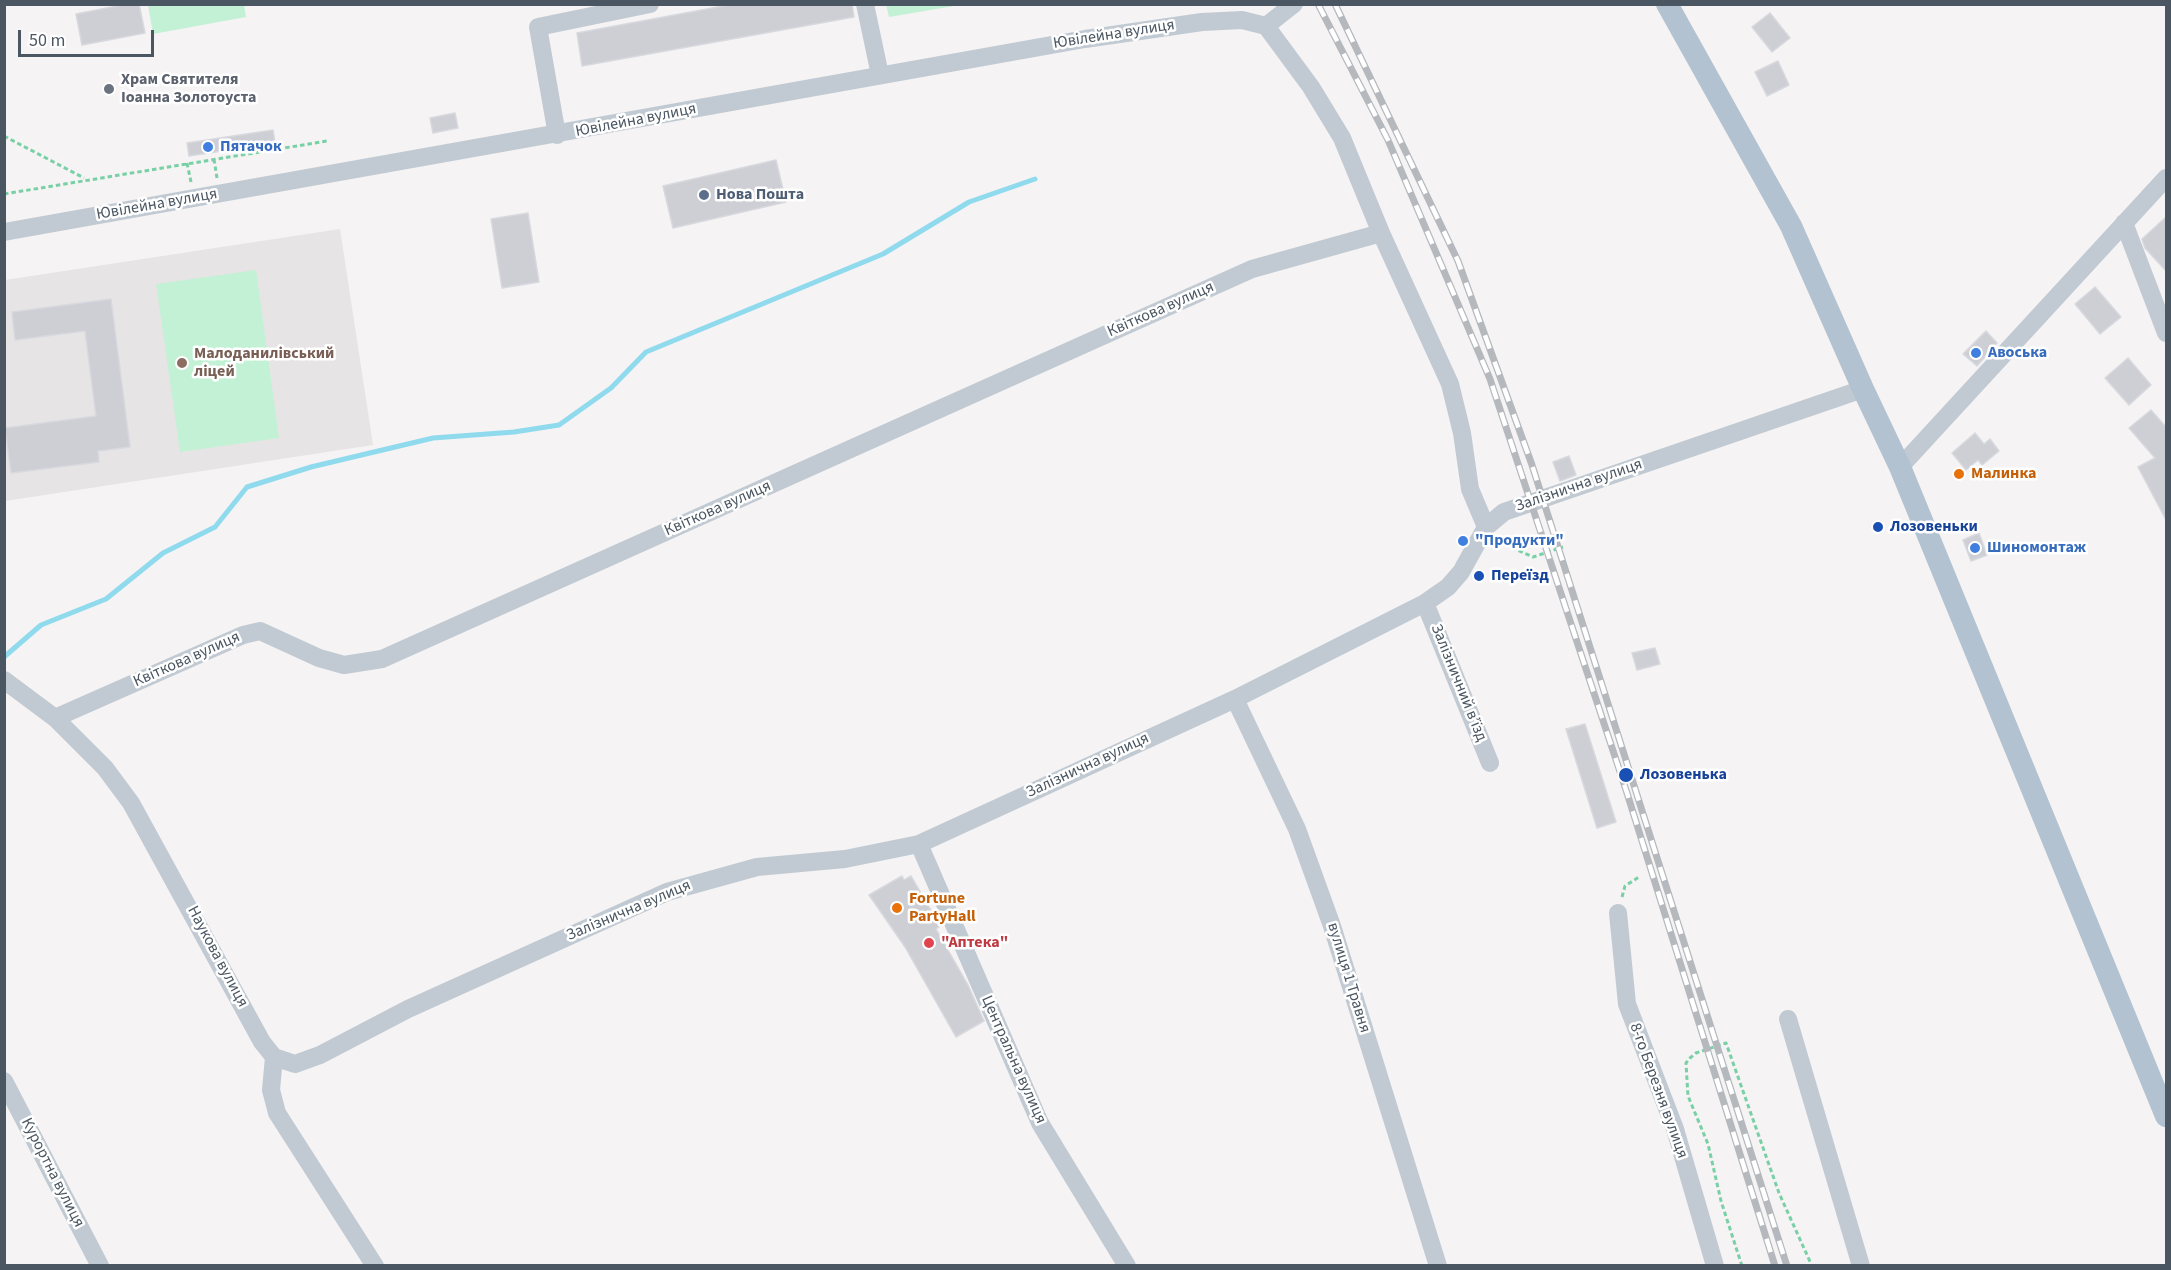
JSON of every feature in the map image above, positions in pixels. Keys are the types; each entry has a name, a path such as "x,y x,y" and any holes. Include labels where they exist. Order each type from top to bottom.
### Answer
{"main road":[{"path":"1667,4 1791,226 1900,467 2166,1116"}],"street":[{"path":"557,135 538,27 650,4"},
{"path":"865,4 880,75"},
{"path":"1294,4 1266,26 1311,87 1342,138 1381,233 1450,384 1462,433 1470,489 1486,527"},
{"name":"Ювілейна вулиця","path":"5,229 557,135 880,75 1202,22 1242,20 1266,26"},
{"path":"1900,467 2166,178"},
{"path":"2124,223 2166,333"},
{"name":"Квіткова вулиця","path":"55,718 243,634 260,631 319,658 344,665 382,659 1252,269 1381,233"},
{"name":"Залізнична вулиця","path":"274,1057 295,1064 320,1055 408,1009 667,892 757,867 845,859 919,844 1235,699 1425,603 1448,586 1461,572 1486,527 1504,512 1863,389"},
{"name":"Залізничний в’їзд","path":"1425,603 1491,763"},
{"name":"Наукова вулиця","path":"4,680 55,718 105,768 131,803 262,1042 274,1057"},
{"name":"вулиця 1 Травня","path":"1235,699 1297,829 1317,883 1438,1266"},
{"name":"Центральна вулиця","path":"919,844 1040,1123 1127,1266"},
{"name":"8-го Березня вулиця","path":"1618,913 1627,1004 1675,1129 1716,1266"},
{"path":"1788,1019 1861,1266"},
{"path":"274,1057 272,1090 277,1113 373,1265"},
{"name":"Курортна вулиця","path":"4,1081 100,1266"}],"path":[{"path":"4,129 5,136 86,179"},
{"path":"4,194 327,141"},
{"path":"1486,527 1515,549 1533,557 1563,547"},
{"path":"1618,913 1625,886 1639,877"},
{"path":"1742,1266 1721,1201 1708,1144 1688,1096 1686,1063 1696,1053 1726,1042 1779,1193 1812,1266"}],"shaded area":[{"name":"Малоданилівський ліцей","path":"340,229 373,445 5,501 5,280"}],"green space":[{"path":"886,4 960,4 960,5 889,17"},
{"path":"148,5 244,5 246,17 153,34"},
{"path":"256,270 279,438 180,452 156,284"}],"building":[{"path":"127,4 139,4 145,33 82,45 76,14"},
{"path":"734,4 852,4 854,17 582,66 577,33"},
{"path":"1770,13 1790,38 1772,52 1752,27"},
{"path":"1778,61 1789,85 1767,96 1755,72"},
{"path":"455,113 458,128 433,133 430,118"},
{"path":"273,130 275,143 189,156 187,143"},
{"path":"776,160 786,202 673,228 663,186"},
{"path":"528,213 539,282 502,288 491,219"},
{"path":"2166,217 2166,271 2145,248 2142,239"},
{"path":"2095,287 2121,317 2100,334 2075,304"},
{"path":"111,299 130,447 98,451 99,462 11,473 5,428 96,416 85,331 15,340 12,312"},
{"path":"1986,331 1997,343 1977,366 1963,354"},
{"path":"2128,358 2151,385 2129,405 2105,378"},
{"path":"2151,410 2166,427 2166,520 2138,467 2155,458 2129,428"},
{"path":"1975,433 1984,444 1990,439 1999,451 1982,465 1978,460 1966,470 1952,453"},
{"path":"1569,456 1576,475 1560,481 1553,462"},
{"name":"Шиномонтаж","path":"1979,533 1987,555 1971,561 1963,540"},
{"path":"1655,648 1660,664 1637,670 1632,653"},
{"path":"1585,724 1616,822 1597,828 1566,729"},
{"path":"902,876 904,880 911,876 940,926 936,929 968,985 984,1021 956,1037 905,947 869,895"}],"waterway":[{"path":"4,657 41,625 106,599 163,553 215,527 247,487 311,467 433,438 514,432 559,425 611,388 646,352 883,254 969,202 1035,179"}],"railway":[{"path":"1318,4 1388,140 1490,379 1627,793 1775,1266"},
{"path":"1335,4 1458,261 1532,465 1787,1266"}],"place":[{"name":"Храм Святителя Іоанна Золотоуста","path":"109,89"},
{"name":"Пятачок","path":"208,147"},
{"name":"Нова Пошта","path":"704,195"},
{"name":"Авоська","path":"1976,353"},
{"name":"Малоданилівський ліцей","path":"182,363"},
{"name":"Малинка","path":"1959,474"},
{"name":"Лозовеньки","path":"1878,527"},
{"name":"\"Продукти\"","path":"1463,541"},
{"name":"Шиномонтаж","path":"1975,548"},
{"name":"Переїзд","path":"1479,576"},
{"name":"Лозовенька","path":"1626,775"},
{"name":"Fortune PartyHall","path":"897,908"},
{"name":"\"Аптека\"","path":"929,943"}]}
